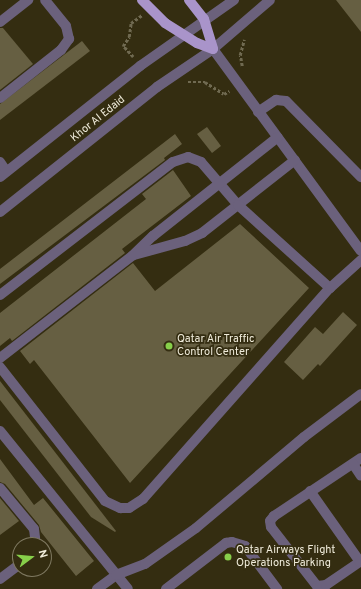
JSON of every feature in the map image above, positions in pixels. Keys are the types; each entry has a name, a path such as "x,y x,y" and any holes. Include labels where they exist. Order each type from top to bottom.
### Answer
{"main road":[{"path":"142,0 150,10 183,35 213,50"},
{"path":"189,0 204,19 213,50"}],"street":[{"path":"0,22 28,0"},
{"path":"0,98 61,50 69,39 66,26 45,0"},
{"name":"Khor Al Edaid","path":"3,174 204,19 234,0"},
{"name":"Khor Al Edaid","path":"0,212 157,87 213,50 270,0"},
{"path":"213,50 361,251"},
{"path":"258,112 276,100 286,101 361,177"},
{"path":"0,358 132,256 219,183 278,138"},
{"path":"0,296 173,162 188,157 196,159 238,206 330,288"},
{"path":"132,256 194,237 238,206 295,160"},
{"path":"0,162 3,174"},
{"path":"0,367 105,501 116,507 129,508 143,500 330,288 361,260"},
{"path":"97,589 116,575 145,564 196,528 304,437 361,394"},
{"path":"0,431 128,589"},
{"path":"310,491 360,561 326,585 316,586 271,527 274,516 310,491 357,461 361,476"},
{"path":"0,488 34,529 35,537"},
{"path":"166,589 226,543 232,542 245,546 277,589"},
{"path":"0,579 12,570"}],"path":[{"path":"123,46 129,37 131,23 150,10"}],"building":[{"path":"336,0 361,0 361,32"},
{"path":"0,28 3,28 33,64 0,90"},
{"path":"82,41 90,51 0,120 0,104"},
{"path":"207,127 221,146 212,153 197,134"},
{"path":"175,134 182,144 164,158 165,160 0,284 0,269"},
{"path":"173,170 191,196 122,249 125,253 12,341 10,338 0,346 0,313 146,199 142,194"},
{"name":"Qatar Air Traffic Control Center","path":"240,224 309,288 130,483 34,360 30,364 20,351 133,263 155,291"},
{"path":"343,312 357,325 320,366 318,364 303,380 284,362 315,327 323,334"},
{"path":"0,381 116,531 115,532 91,517 0,400"},
{"path":"0,459 34,505 43,498 94,561 76,576 52,546 52,537 45,537 41,532 39,525 5,484 0,482"},
{"path":"0,498 19,521 0,535"}],"place":[{"name":"Qatar Air Traffic Control Center","path":"169,346"},
{"name":"Qatar Airways Flight Operations Parking","path":"228,557"}]}
